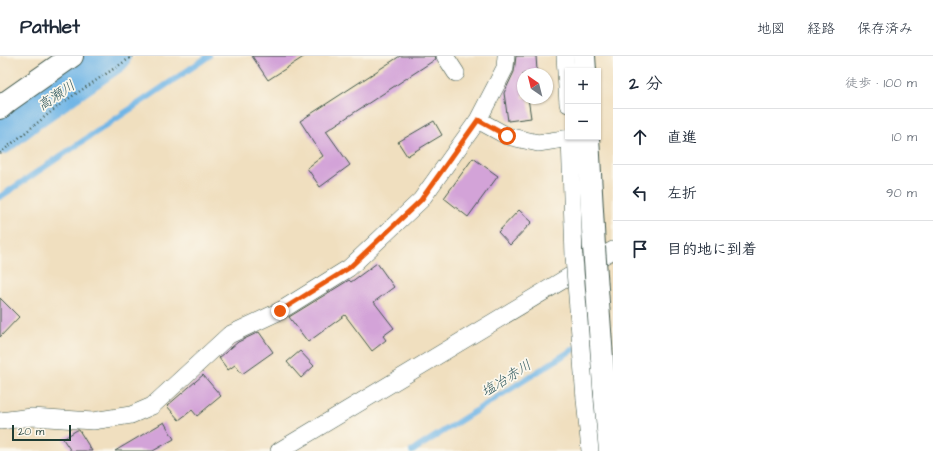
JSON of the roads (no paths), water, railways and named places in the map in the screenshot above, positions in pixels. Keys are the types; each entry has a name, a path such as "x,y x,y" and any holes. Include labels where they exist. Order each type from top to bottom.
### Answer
{"main road":[{"path":"0,108 72,56"},
{"path":"584,56 585,68"},
{"path":"577,140 604,249 604,386 610,451"}],"street":[{"path":"445,56 456,73"},
{"path":"0,421 32,417 93,421 131,415 152,406 229,335 280,311 349,268 421,200 478,120 505,68 506,56"},
{"path":"565,56 566,68"},
{"path":"478,120 507,136 538,144 565,139"},
{"path":"576,140 574,257 590,451"},
{"path":"279,451 604,249"}],"waterway":[{"name":"高瀬川","path":"0,137 32,112 113,56"},
{"path":"0,197 209,56"},
{"name":"塩冶赤川","path":"412,451 596,335"}]}
